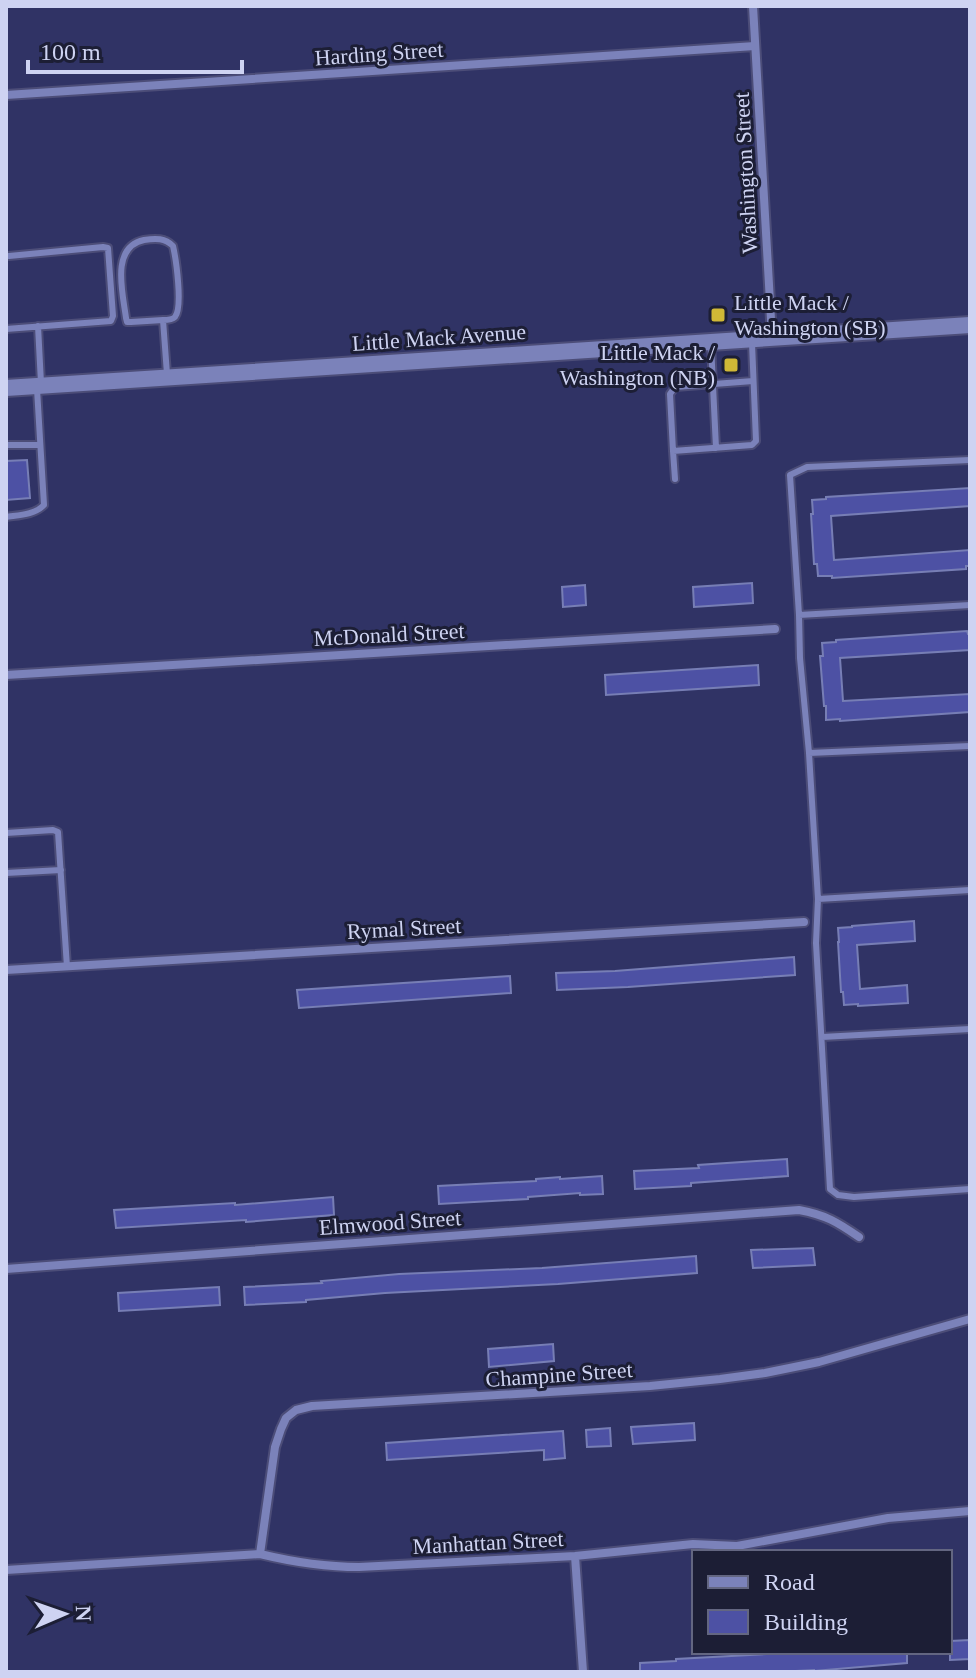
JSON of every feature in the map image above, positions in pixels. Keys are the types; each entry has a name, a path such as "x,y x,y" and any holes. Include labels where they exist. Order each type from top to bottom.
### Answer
{"main road":[{"name":"Little Mack Avenue","path":"6,388 970,325"}],"street":[{"name":"Washington Street","path":"753,6 772,337"},
{"name":"Harding Street","path":"6,95 755,46"},
{"name":"McDonald Street","path":"6,675 775,629"},
{"name":"Rymal Street","path":"6,970 804,922"},
{"name":"Elmwood Street","path":"6,1269 799,1210 831,1218 859,1237"},
{"name":"Champine Street","path":"260,1554 275,1447 286,1418 296,1410 312,1406 650,1386 765,1373 819,1362 970,1319"},
{"name":"Manhattan Street","path":"6,1570 260,1554 330,1567 575,1556 693,1544 737,1546 888,1518 970,1511"},
{"path":"575,1556 583,1672"}],"lane":[{"path":"166,240 173,246 178,305 176,316 163,320 127,322 121,272 123,259 127,250 140,241 166,240"},
{"path":"6,329 111,321 113,316 108,248 9,256"},
{"path":"163,320 167,378"},
{"path":"6,517 32,513 44,505 38,326"},
{"path":"673,451 752,445 756,441 752,339"},
{"path":"711,341 716,448"},
{"path":"675,479 670,394 675,387 753,381"},
{"path":"6,445 40,445"},
{"path":"970,460 807,467 790,475 818,899 816,943 830,1189 838,1195 854,1197 970,1189"},
{"path":"799,615 970,605"},
{"path":"809,753 970,746"},
{"path":"6,833 58,832 67,967"},
{"path":"6,873 61,870"},
{"path":"818,899 970,890"},
{"path":"822,1037 970,1029"}],"building":[{"path":"27,460 30,498 6,500 6,461"},
{"path":"970,488 970,506 831,516 834,560 970,550 970,566 966,569 832,578 818,576 817,564 814,564 812,500"},
{"path":"752,583 753,603 694,607 693,587"},
{"path":"585,585 586,605 563,607 562,587"},
{"path":"967,631 970,634 970,650 840,658 843,701 970,694 970,712 826,720 820,656 823,656 822,643"},
{"path":"758,665 759,685 606,695 605,675"},
{"path":"914,921 915,941 857,945 860,989 907,985 908,1003 844,1005 838,928"},
{"path":"794,957 795,975 557,990 556,973"},
{"path":"510,976 511,993 299,1008 297,990"},
{"path":"787,1159 788,1176 635,1189 634,1171"},
{"path":"602,1176 603,1194 439,1204 438,1186"},
{"path":"333,1197 334,1215 246,1222 116,1228 114,1210 235,1205"},
{"path":"813,1248 815,1265 753,1268 751,1250"},
{"path":"696,1256 697,1273 245,1305 244,1287"},
{"path":"219,1287 220,1305 119,1311 118,1293"},
{"path":"553,1344 554,1361 489,1367 488,1349"},
{"path":"694,1423 695,1440 633,1444 631,1427"},
{"path":"610,1428 611,1446 587,1447 586,1430"},
{"path":"563,1431 565,1458 544,1460 544,1450 387,1460 386,1443"},
{"path":"970,1640 970,1659 950,1660 952,1641"},
{"path":"768,1654 907,1654 907,1663 814,1671 640,1672 640,1663"}],"place":[{"name":"Little Mack / Washington (SB)","path":"718,315"},
{"name":"Little Mack / Washington (NB)","path":"731,365"}]}
